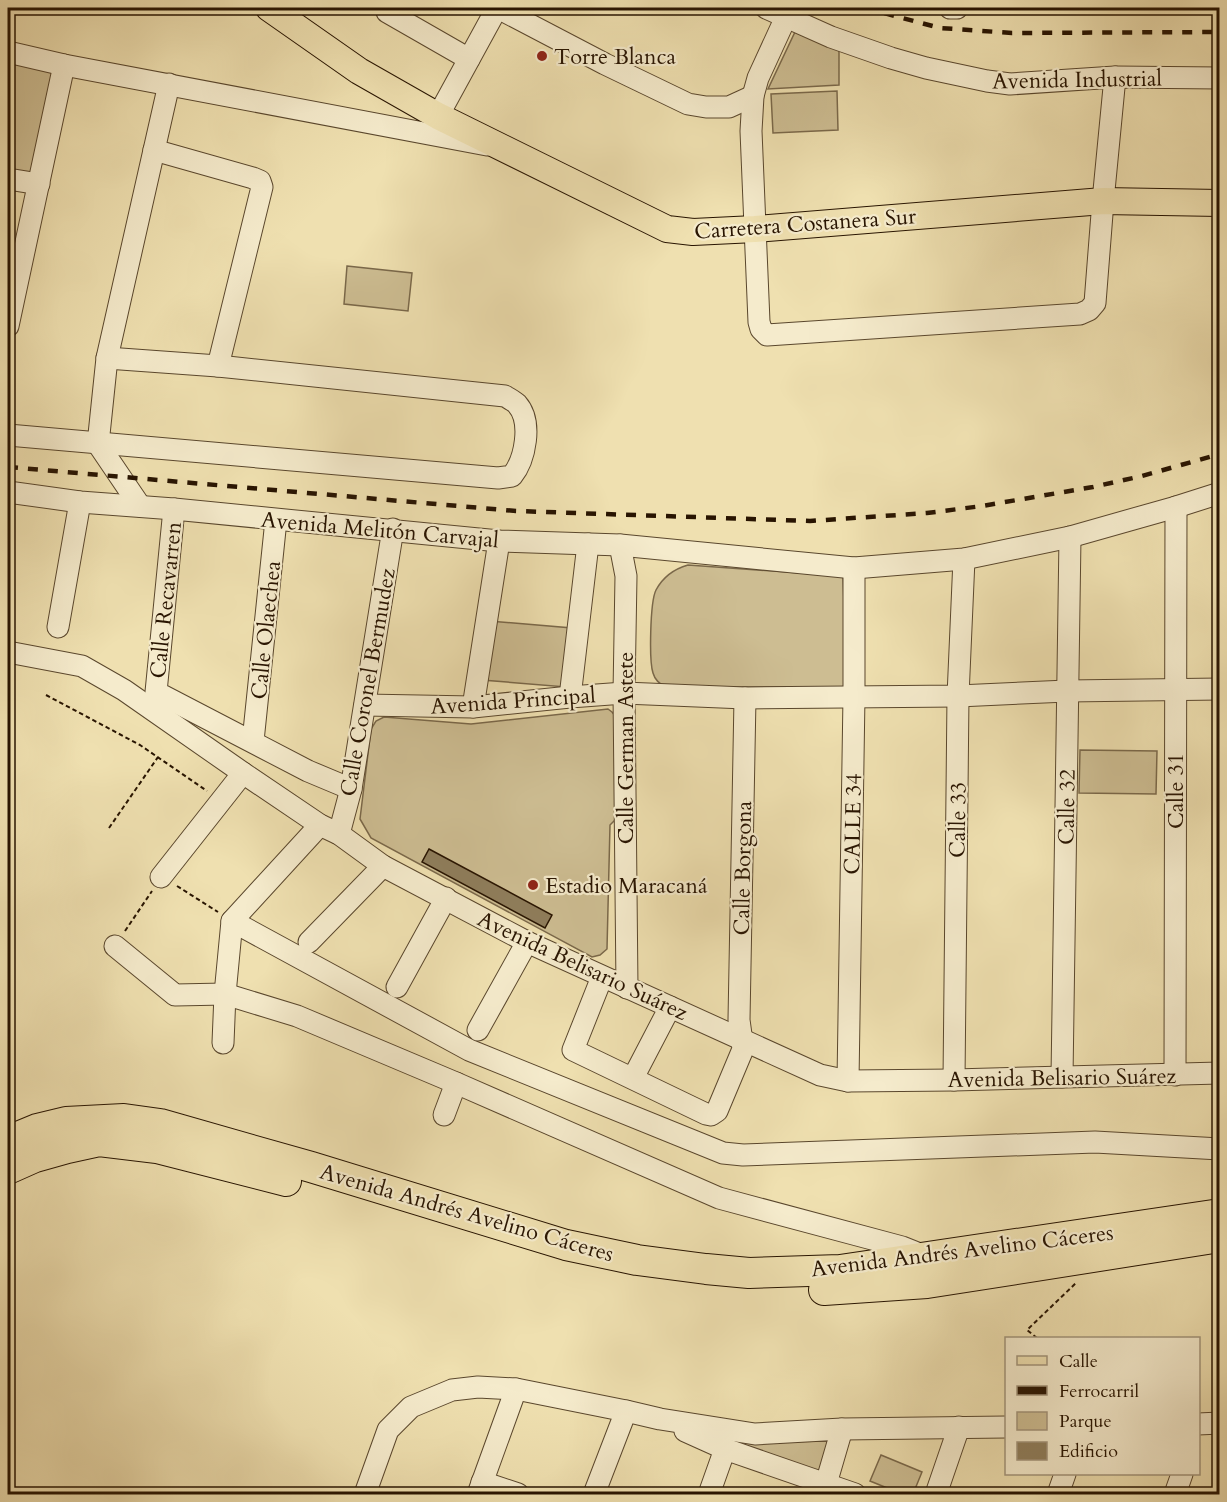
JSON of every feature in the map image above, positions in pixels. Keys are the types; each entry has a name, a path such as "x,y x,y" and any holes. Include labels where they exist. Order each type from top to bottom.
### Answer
{"highway":[{"name":"Avenida Andrés Avelino Cáceres","path":"8,1141 37,1129 66,1122 124,1119 159,1124 566,1245 637,1260 749,1272 840,1270 1220,1214"},
{"name":"Avenida Andrés Avelino Cáceres","path":"8,1169 35,1157 99,1141 157,1148 307,1186 560,1262 617,1275 703,1287 841,1290 927,1283 1220,1237"}],"main road":[{"name":"Carretera Costanera Sur","path":"269,8 359,71 438,116 666,229 693,232 755,229 1102,201 1220,203"}],"street":[{"path":"438,116 497,8 688,104 729,107 753,96"},
{"name":"Avenida Industrial","path":"766,8 831,36 891,58 987,81 1010,84 1115,77 1220,78"},
{"path":"950,8 957,8"},
{"path":"387,12 469,59"},
{"path":"786,17 758,78 753,96 751,131 759,322 761,329 767,335 1080,314 1089,310 1095,303 1102,201 1115,77"},
{"path":"8,52 419,134 508,149"},
{"path":"8,326 64,65"},
{"path":"140,506 98,444 107,358 169,84"},
{"path":"154,150 260,180 262,187 218,366"},
{"path":"8,178 39,184"},
{"path":"8,435 498,478 512,476 519,467 524,441 524,418 517,404 505,396 218,366 107,358"},
{"name":"Avenida Melitón Carvajal","path":"8,492 80,502 393,529 499,541 620,545 854,568 964,559 1070,537 1220,493"},
{"path":"58,627 80,502"},
{"name":"Calle 31","path":"1175,1075 1176,507"},
{"name":"Calle Recavarren","path":"174,509 156,692 253,741"},
{"name":"Calle Olaechea","path":"253,741 276,520"},
{"name":"Calle Coronel Bermudez","path":"329,829 351,789 393,529"},
{"name":"Calle 32","path":"1062,1077 1070,537"},
{"path":"473,707 499,541"},
{"path":"570,697 588,544"},
{"name":"Calle German Astete","path":"620,545 626,576 624,693 627,988"},
{"name":"Calle 33","path":"954,1080 958,696 964,559"},
{"name":"CALLE 34","path":"848,1081 854,568"},
{"name":"Avenida Belisario Suárez","path":"8,652 82,666 124,690 383,866 527,942 820,1075 848,1081 1220,1073"},
{"name":"Avenida Principal","path":"365,705 473,707 624,693 745,698 958,696 1067,691 1220,689"},
{"name":"Calle Borgona","path":"633,1078 711,1115 717,1111 743,1049 739,1020 745,698"},
{"path":"253,741 308,771 351,789"},
{"path":"161,877 243,773"},
{"path":"223,1043 232,921 329,829"},
{"path":"309,942 383,866"},
{"path":"397,987 446,898"},
{"path":"232,921 469,1050 723,1153 755,1154 1095,1142 1220,1149"},
{"path":"478,1030 527,942"},
{"path":"115,946 175,995 225,994 297,1016 719,1198 902,1247 917,1253 921,1259"},
{"path":"602,977 573,1050 633,1078 670,1006"},
{"path":"444,1115 456,1083"},
{"path":"365,1494 388,1430 411,1407 452,1390 478,1387 516,1389 660,1419 755,1434 842,1429 1005,1427"},
{"path":"516,1389 480,1488 518,1494"},
{"path":"594,1494 626,1411"},
{"path":"660,1419 725,1449 825,1490 855,1494"},
{"path":"1200,1424 1220,1424"},
{"path":"936,1494 959,1427"},
{"path":"825,1490 842,1429"},
{"path":"708,1494 725,1449"},
{"path":"1058,1494 1064,1475"},
{"path":"1175,1494 1181,1475"}],"path":[{"path":"46,695 141,745 221,801"},
{"path":"109,828 158,757"},
{"path":"115,946 161,877 232,921"},
{"path":"1036,1337 1027,1330 1082,1278"}],"green space":[{"path":"795,32 839,50 839,85 768,89"},
{"path":"8,59 56,71 34,177 8,171"},
{"path":"837,91 838,130 773,133 771,94"},
{"path":"347,266 412,273 408,311 344,304"},
{"path":"688,565 843,576 847,687 665,687 661,684 654,675 651,657 651,618 654,597 659,585 666,577"},
{"path":"489,621 572,628 566,687 482,680"},
{"name":"Estadio Maracaná","path":"608,709 616,717 615,820 610,825 607,949 600,955 592,957 371,838 360,819 371,729 376,721 384,717 471,724"},
{"path":"1080,750 1157,751 1156,794 1079,793"},
{"path":"840,1441 825,1479 736,1448 739,1442"},
{"path":"881,1455 922,1472 913,1494 902,1494 870,1481"}],"building":[{"path":"429,849 552,915 545,928 422,862"}],"railway":[{"path":"865,8 940,28 1012,33 1220,32"},
{"path":"8,467 516,511 810,521 927,513 982,506 1093,487 1220,454"}],"place":[{"name":"Torre Blanca","path":"542,56"},
{"name":"Estadio Maracaná","path":"533,885"}]}
